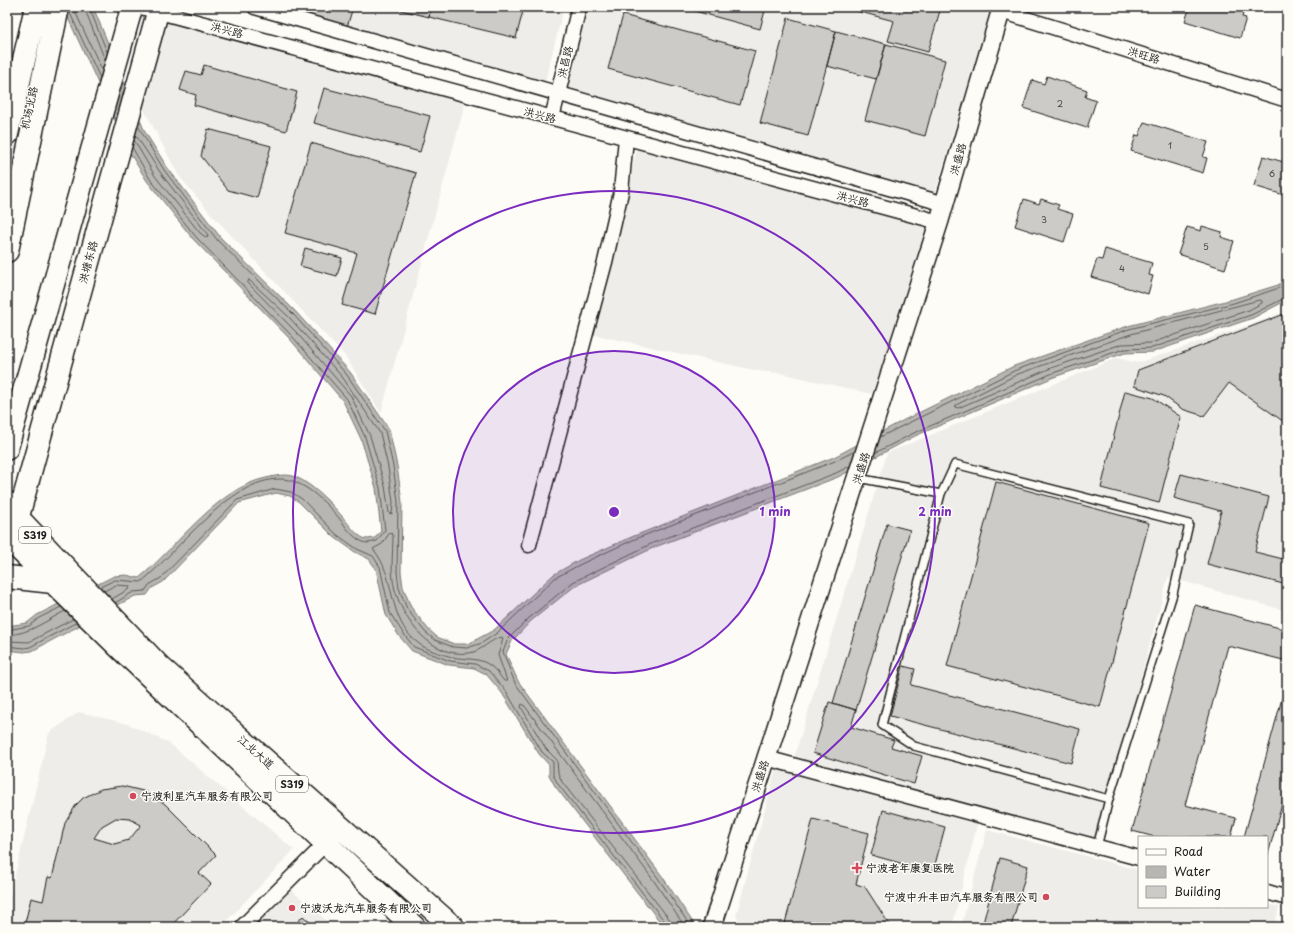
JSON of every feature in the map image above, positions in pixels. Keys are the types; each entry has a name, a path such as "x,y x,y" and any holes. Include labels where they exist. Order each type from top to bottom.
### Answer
{"main road":[{"path":"7,66 22,7"},
{"path":"7,134 36,7"},
{"name":"机场北路","path":"7,210 53,7"},
{"path":"7,251 58,7"},
{"path":"7,449 132,7"},
{"name":"洪塘东路","path":"12,511 139,78 152,8"},
{"name":"S319","path":"12,511 57,577"},
{"name":"S319","path":"7,537 57,577"},
{"path":"7,577 57,577 126,643"},
{"name":"江北大道","path":"126,643 326,843 414,927"},
{"name":"江北大道","path":"126,643 160,667 453,927"}],"street":[{"name":"洪兴路","path":"255,7 945,204"},
{"name":"洪昌路","path":"552,118 579,7"},
{"name":"洪兴路","path":"152,8 939,222"},
{"name":"洪旺路","path":"1002,9 1287,100"},
{"name":"洪盛路","path":"712,927 878,416 945,204 1002,9"},
{"path":"529,545 620,200 626,138"},
{"path":"766,758 1138,858"},
{"path":"242,927 326,843"},
{"path":"1268,892 1287,898"}],"lane":[{"path":"1097,847 1109,799 1173,594 1189,524 955,464 941,494 882,725 914,746 1109,799"},
{"path":"860,471 941,494"}],"shaded area":[{"path":"267,7 564,7 544,85"},
{"path":"583,7 991,7 934,196 563,91"},
{"path":"160,17 466,100 381,413 346,357 212,215 179,176 140,102"},
{"path":"637,147 931,226 872,394 780,373 758,371 592,334"},
{"path":"1287,310 1287,611 1168,577 1097,838 920,793 794,758 887,453 1117,358 1137,363 1267,319"},
{"name":"宁波利星汽车服务有限公司","path":"79,712 128,724 169,743 294,850 221,927 7,927 7,909 49,733"},
{"name":"宁波老年康复医院","path":"776,768 978,821 952,927 743,927 736,916"},
{"name":"宁波中升丰田汽车服务有限公司","path":"987,830 1138,870 1138,908 1268,908 1268,904 1279,907 1274,927 961,927"},
{"name":"宁波沃龙汽车服务有限公司","path":"290,889 334,927 253,927"}],"water":[{"path":"63,7 93,7 145,132 167,167 221,238 295,311 350,372 389,429 397,466 402,502 401,572 403,587 411,607 428,629 437,637 454,644 468,644 494,630 553,575 579,560 634,536 834,457 904,420 1014,366 1128,326 1233,299 1278,285 1287,279 1287,300 1253,318 1153,352 1125,353 1054,377 915,436 838,477 655,547 575,586 531,621 512,641 506,654 518,681 662,876 696,927 664,927 555,786 549,775 549,765 539,754 502,693 486,674 474,668 449,665 412,651 399,636 386,615 376,569 369,559 355,552 334,537 299,502 290,496 276,493 239,503 163,582 152,588 147,595 135,596 32,651 24,652 7,650 7,626 27,623 37,615 114,576 126,575 139,578 214,506 248,484 266,478 288,475 296,477 310,485 323,496 355,532 363,538 375,538 381,531 376,488 361,439 343,401 289,338 193,239 147,181 131,155"}],"building":[{"path":"299,7 353,7 347,27 297,13"},
{"path":"389,7 431,7 429,17"},
{"path":"431,7 524,7 516,38 429,17"},
{"path":"680,7 766,7 760,29"},
{"path":"842,7 941,7 928,52 888,41 894,21"},
{"path":"1190,7 1245,7 1242,17 1246,18 1240,38 1185,21"},
{"path":"623,15 755,51 740,105 608,69"},
{"path":"788,18 836,31 808,136 760,123"},
{"path":"836,31 886,44 876,79 827,66"},
{"path":"886,44 945,60 925,136 865,120"},
{"path":"204,65 297,92 286,131 194,105 196,95 180,90 186,71 201,75"},
{"path":"1047,76 1087,90 1085,97 1096,101 1087,128 1023,108 1032,80 1044,84"},
{"path":"324,88 430,116 420,152 314,123"},
{"path":"1144,122 1208,142 1203,157 1207,158 1203,173 1131,151 1136,135 1139,136"},
{"path":"208,129 271,146 257,198 228,190 201,156"},
{"path":"311,143 416,173 375,314 342,305 357,253 285,233"},
{"path":"1263,156 1287,163 1287,196 1254,186"},
{"path":"1024,199 1039,204 1041,199 1059,205 1057,209 1073,214 1064,242 1015,226"},
{"path":"1202,226 1222,232 1221,237 1234,241 1225,269 1178,254 1187,227 1201,231"},
{"path":"305,248 342,258 337,276 300,266"},
{"path":"1105,249 1152,263 1149,275 1153,276 1148,294 1091,277 1097,259 1102,260"},
{"path":"1287,313 1287,424 1229,383 1204,416 1182,409 1164,396 1134,386 1138,370"},
{"path":"1125,391 1153,398 1181,417 1159,503 1101,488"},
{"path":"1181,474 1269,497 1255,552 1287,560 1287,585 1207,564 1221,511 1174,498"},
{"path":"996,482 1149,523 1100,707 947,666"},
{"path":"887,524 910,530 856,710 833,703"},
{"path":"1195,605 1287,630 1287,661 1228,646 1185,805 1236,818 1231,836 1151,836 1132,831"},
{"path":"903,666 915,669 911,685 1080,729 1071,763 890,716"},
{"path":"1287,680 1287,786 1268,854 1268,836 1244,836"},
{"path":"829,702 856,710 851,727 894,740 891,747 922,756 914,784 813,753"},
{"path":"122,786 143,791 156,797 166,805 216,855 199,873 211,884 170,927 24,927 31,898 43,901 48,877 52,878 65,823 76,805 83,798 101,789","holes":["116,818 130,819 141,825 129,840 114,844 94,838 102,826"]},
{"path":"883,810 945,827 933,872 871,855"},
{"path":"813,819 869,833 856,884 865,887 891,927 784,927"},
{"path":"1000,858 1028,866 1011,927 982,927"},
{"path":"303,916 315,927 293,927"}],"place":[{"name":"宁波利星汽车服务有限公司","path":"133,796"},
{"name":"宁波老年康复医院","path":"857,868"},
{"name":"宁波中升丰田汽车服务有限公司","path":"1046,897"},
{"name":"宁波沃龙汽车服务有限公司","path":"292,908"}]}
